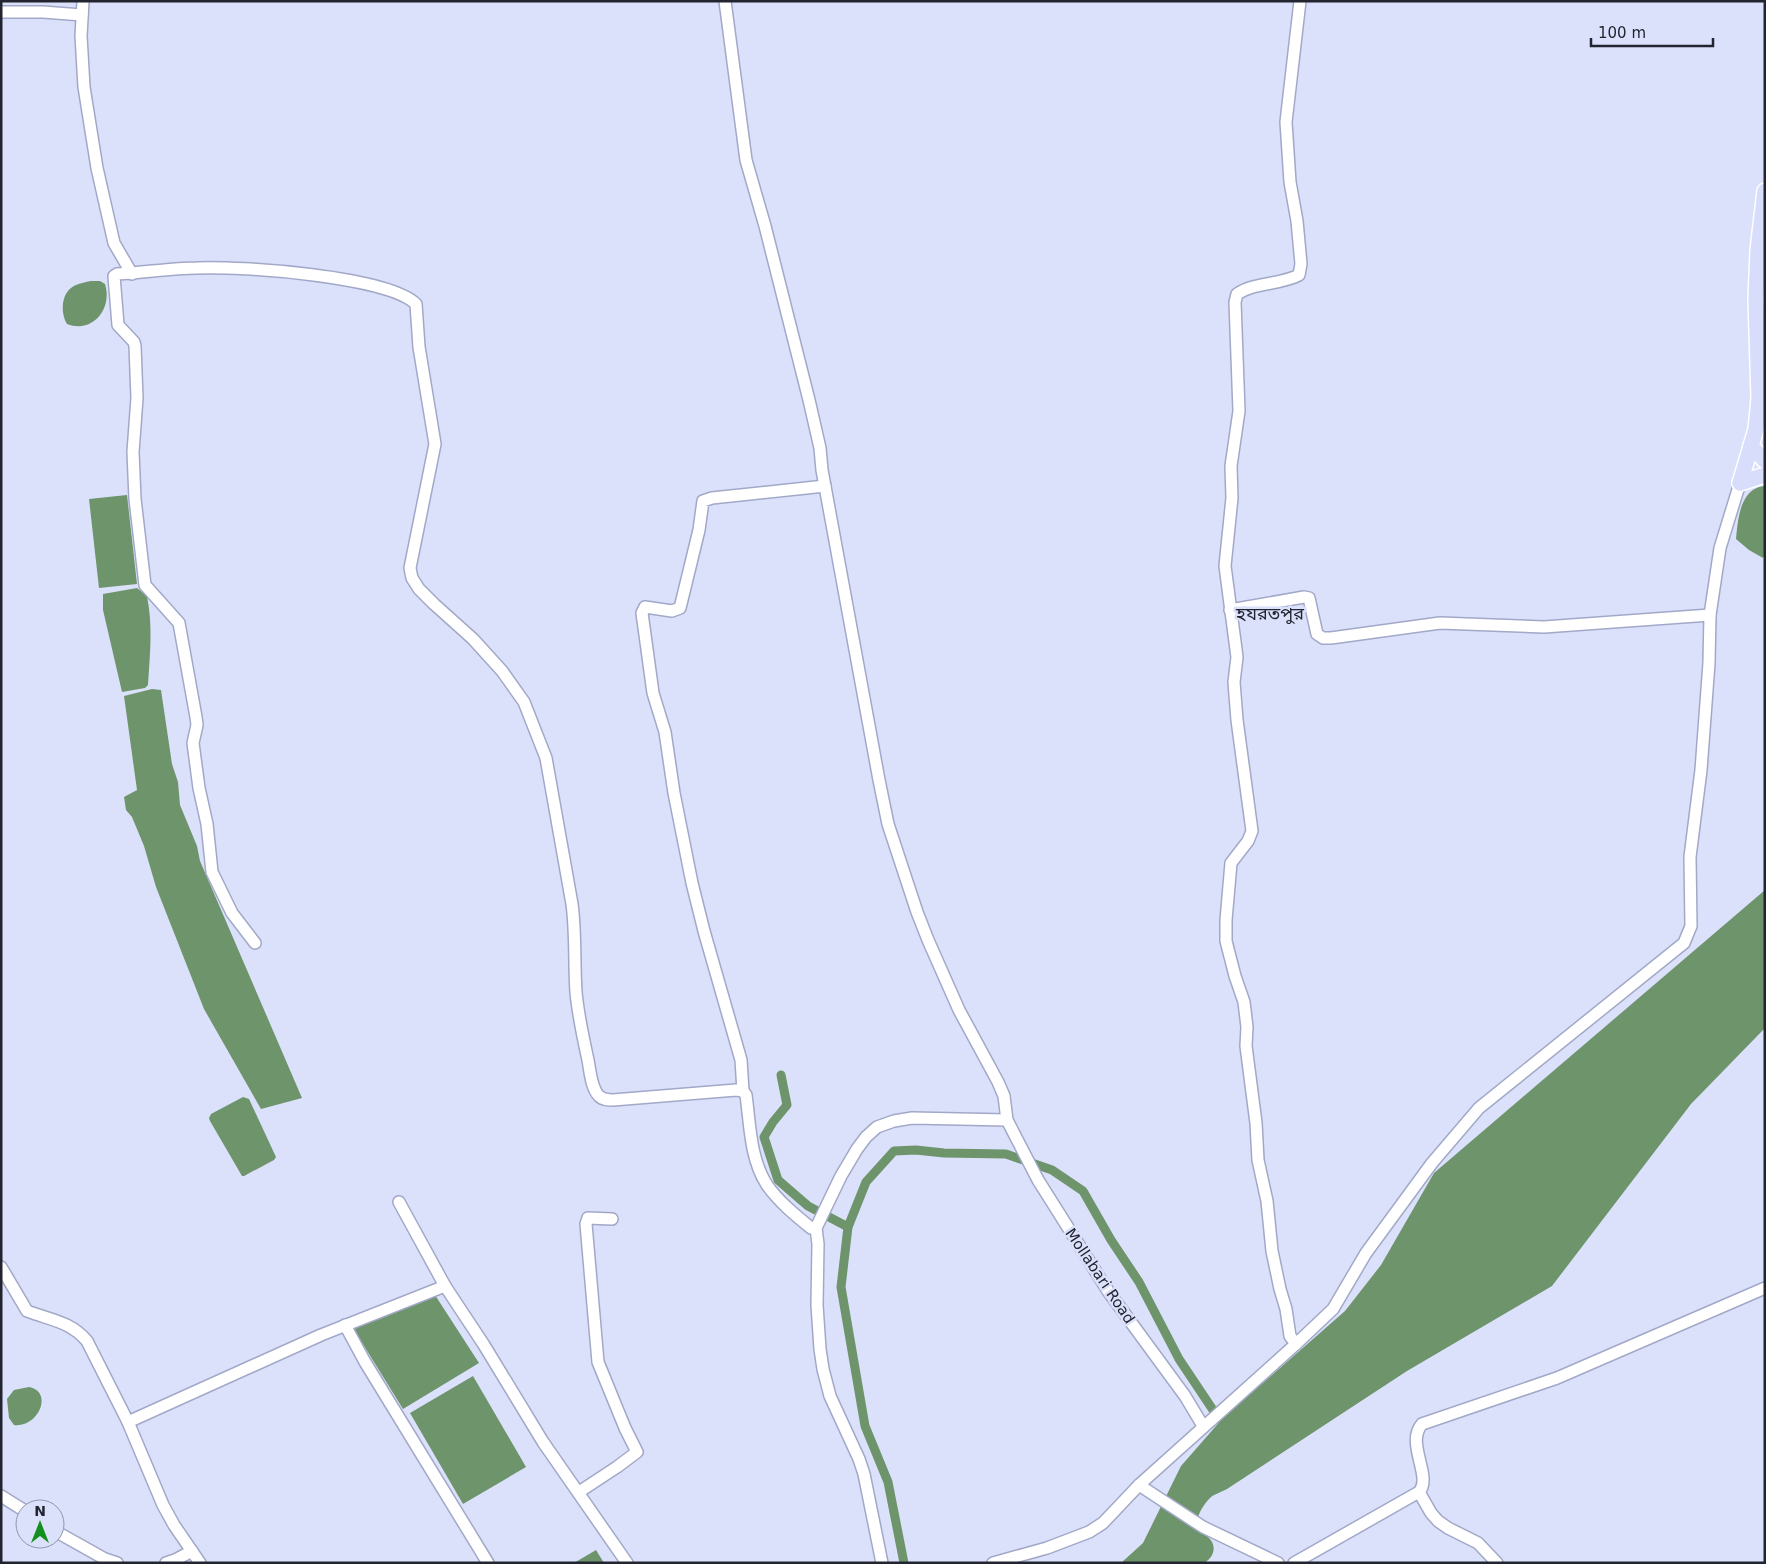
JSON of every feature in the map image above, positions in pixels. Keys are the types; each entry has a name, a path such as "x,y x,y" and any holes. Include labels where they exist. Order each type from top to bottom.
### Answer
{"main road":[{"path":"1740,483 1756,429 1759,400 1756,298 1758,250 1765,191"},
{"path":"1751,446 1765,461"},
{"path":"1740,483 1765,475"}],"street":[{"path":"83,1 81,36 84,87 97,168 114,244 132,274"},
{"name":"Mollabari Road","path":"725,1 746,160 765,226 820,448 825,486 868,726 888,824 917,912 959,1010 998,1082 1004,1096 1007,1120 1032,1169 1108,1291 1185,1396 1208,1423"},
{"path":"1296,1344 1290,1336 1286,1309 1272,1251 1266,1201 1258,1160 1256,1123 1246,1046 1247,1027 1244,1002 1226,941 1231,862 1248,841 1252,831 1237,720 1234,682 1237,657 1225,566 1232,498 1231,466 1239,412 1235,302 1237,294 1244,289 1289,280 1300,275 1302,264 1298,221 1290,182 1286,122 1300,1"},
{"path":"1,12 43,12 82,15"},
{"path":"255,943 232,913 212,872 208,824 193,743 197,725 196,717 178,623 145,585 133,452 137,398 135,346 134,342 118,325 114,276 118,274 197,268 286,272 380,288 410,298 416,304 418,347 435,444 410,568 412,578 434,604 473,639 502,671 519,692 534,724 546,758 573,912 578,1013 590,1074 596,1090 599,1096 614,1100 743,1091"},
{"path":"993,1563 1047,1548 1089,1532 1103,1523 1139,1485 1333,1309 1366,1253 1432,1163 1479,1108 1684,943 1691,926 1690,856 1701,770 1709,663 1710,615 1720,548 1740,483"},
{"path":"817,1227 810,1228 787,1207 766,1184 757,1166 746,1095 743,1091 741,1060 704,931 690,874 664,732 653,694 642,613 645,607 672,611 682,604 700,530 703,501 712,498 825,486"},
{"path":"1230,610 1304,596 1309,598 1317,634 1323,638 1440,623 1544,627 1710,615"},
{"path":"882,1563 864,1474 830,1396 823,1369 817,1305 817,1227 828,1201 857,1149 866,1137 877,1128 894,1120 912,1118 1007,1120"},
{"path":"399,1202 445,1286 484,1345 543,1442 627,1563"},
{"path":"579,1492 637,1452 598,1362 586,1224 588,1218 612,1219"},
{"path":"1,1268 27,1311 64,1323 79,1332 86,1341 128,1422 163,1505 200,1563"},
{"path":"128,1422 345,1325 445,1286"},
{"path":"1294,1563 1423,1488 1424,1483 1417,1451 1416,1433 1422,1424 1557,1378 1765,1288"},
{"path":"345,1325 365,1362 488,1563"},
{"path":"1139,1485 1203,1527 1278,1563"},
{"path":"1419,1492 1430,1513 1438,1521 1478,1543 1497,1563"},
{"path":"1,1496 15,1505"},
{"path":"65,1536 117,1563"},
{"path":"166,1563 192,1551"}],"shaded area":[{"path":"100,281 105,284 107,293 103,310 92,322 85,325 67,324 63,314 63,302 67,292 76,285"},
{"path":"1765,486 1765,554 1763,558 1749,550 1736,539 1739,514 1745,498 1750,492"},
{"path":"127,495 137,584 99,588 89,499"},
{"path":"137,588 147,596 149,607 148,685 145,688 122,692 103,610 103,594"},
{"path":"152,689 161,690 172,764 178,782 180,805 197,846 200,861 302,1098 261,1109 204,1009 156,887 144,846 132,817 126,810 124,797 137,790 124,696"},
{"path":"1765,890 1765,1028 1691,1104 1552,1286 1407,1371 1212,1497 1202,1509 1197,1522 1199,1530 1211,1540 1214,1547 1211,1558 1204,1563 1121,1563 1143,1543 1181,1466 1223,1418 1345,1311 1381,1265 1434,1173"},
{"path":"243,1097 249,1099 276,1157 274,1160 242,1176 209,1118 211,1114"},
{"path":"433,1292 479,1363 403,1409 353,1328"},
{"path":"473,1376 526,1467 463,1504 410,1413"},
{"path":"29,1387 37,1390 41,1395 40,1409 30,1421 14,1425 9,1418 7,1399 14,1390"},
{"path":"596,1550 604,1563 574,1563"}],"waterway":[{"path":"781,1075 787,1105 764,1137 778,1180 808,1206 848,1227"},
{"path":"904,1563 888,1482 865,1426 841,1287 848,1227 866,1182 894,1151 916,1150 944,1153 1006,1154 1052,1170 1083,1191 1111,1240 1139,1282 1179,1359 1219,1419"}],"district":[{"name":"হযরতপুর","path":"1270,614"}]}
